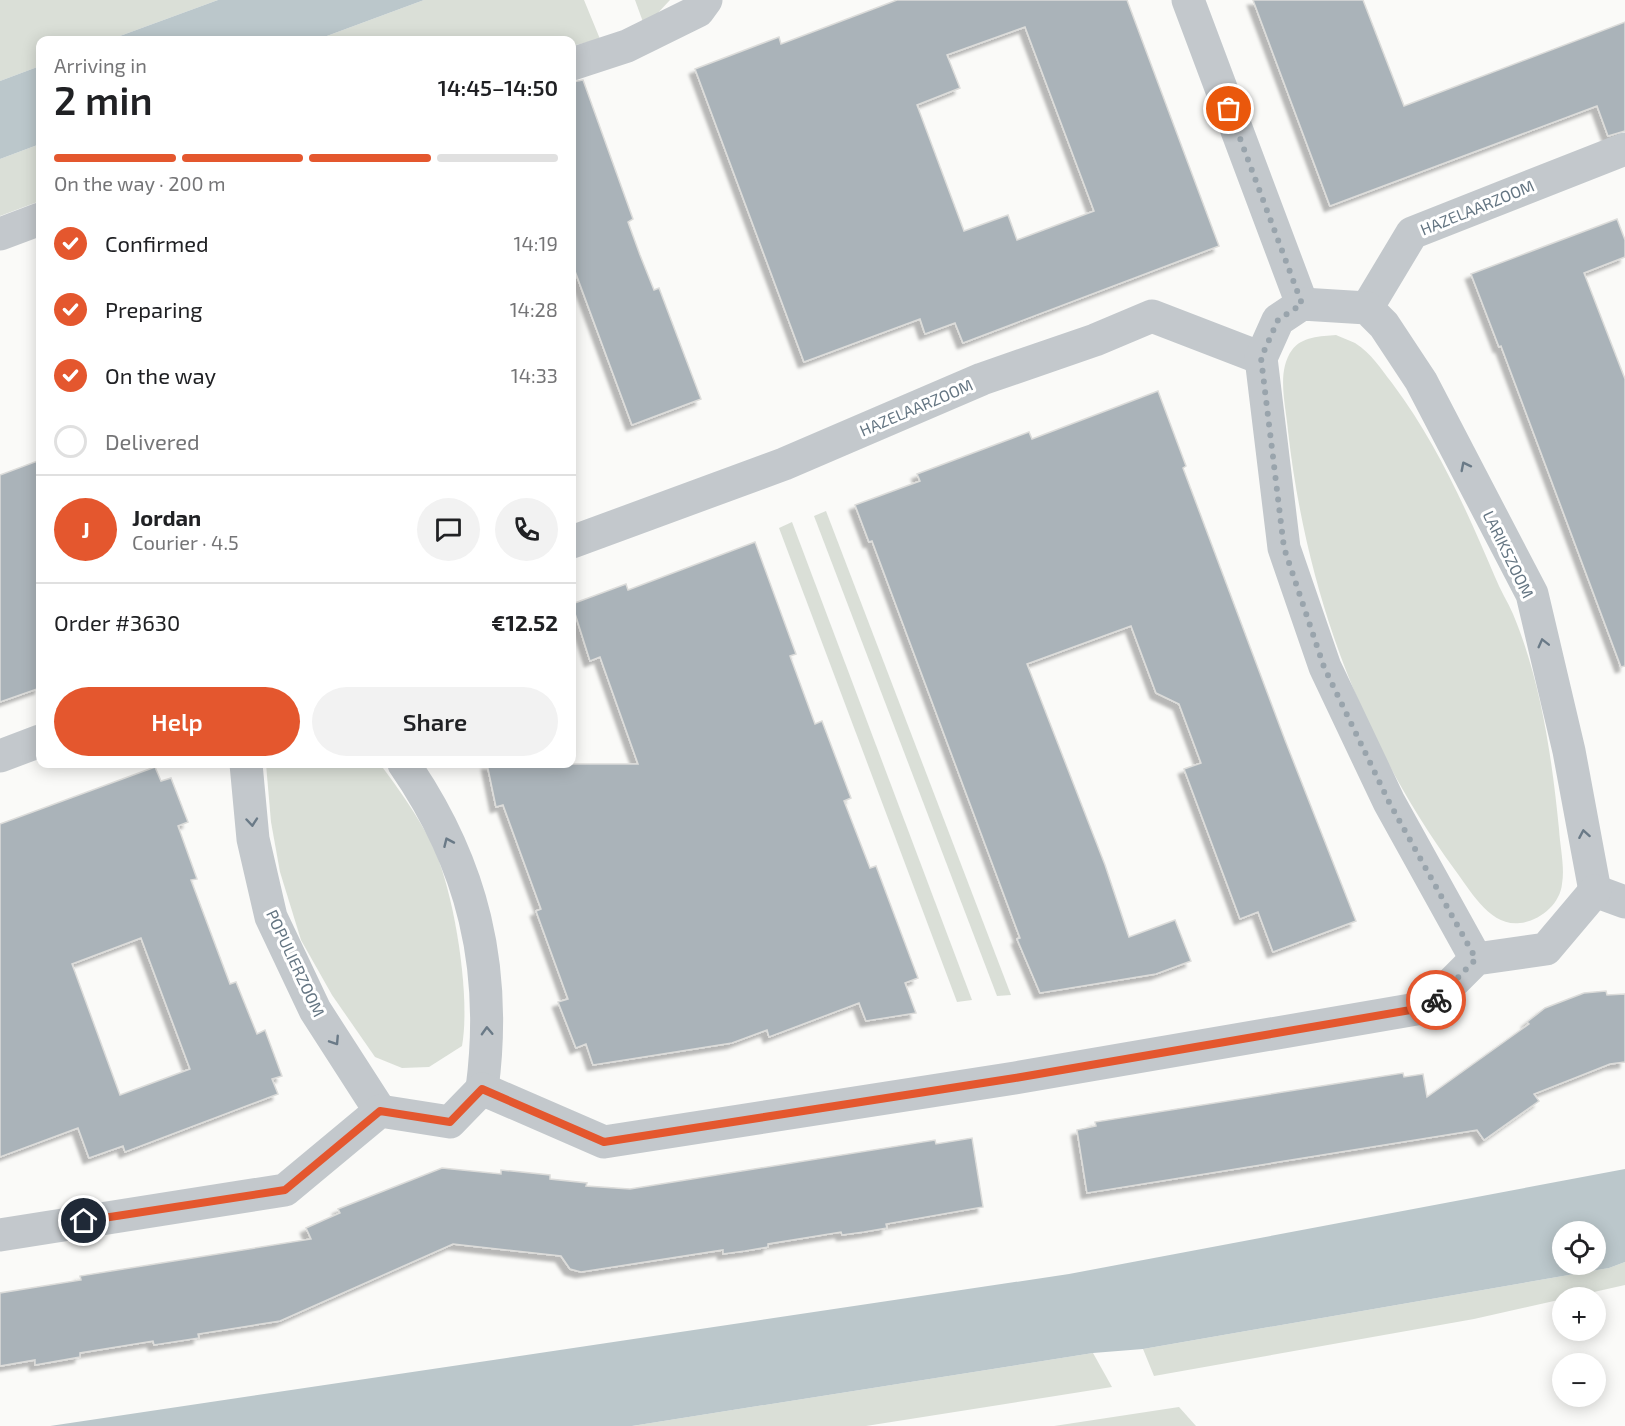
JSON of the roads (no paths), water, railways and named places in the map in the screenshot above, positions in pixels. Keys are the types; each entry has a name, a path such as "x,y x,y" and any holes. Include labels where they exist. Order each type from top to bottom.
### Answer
{"street":[{"path":"576,63 627,46 698,11 706,0"},
{"path":"1188,0 1302,304"},
{"name":"HAZELAARZOOM","path":"1367,308 1412,233 1625,149"},
{"path":"0,234 36,220"},
{"path":"1367,308 1302,304 1278,320 1261,358 1284,548 1324,667 1389,802 1476,959"},
{"name":"LARIKSZOOM","path":"1367,308 1384,325 1421,381 1532,594 1569,751 1610,897"},
{"name":"HAZELAARZOOM","path":"576,541 784,464 982,379 1095,340 1152,316 1261,358"},
{"path":"0,756 36,742"},
{"name":"POPULIERZOOM","path":"246,768 253,839 271,918 315,1010 380,1111"},
{"path":"0,1235 285,1190 380,1111 450,1122 482,1089 487,1048 484,963 470,891 429,801 407,768"},
{"path":"482,1089 604,1142 1015,1078 1428,1007 1476,959 1546,949 1610,897"}]}
